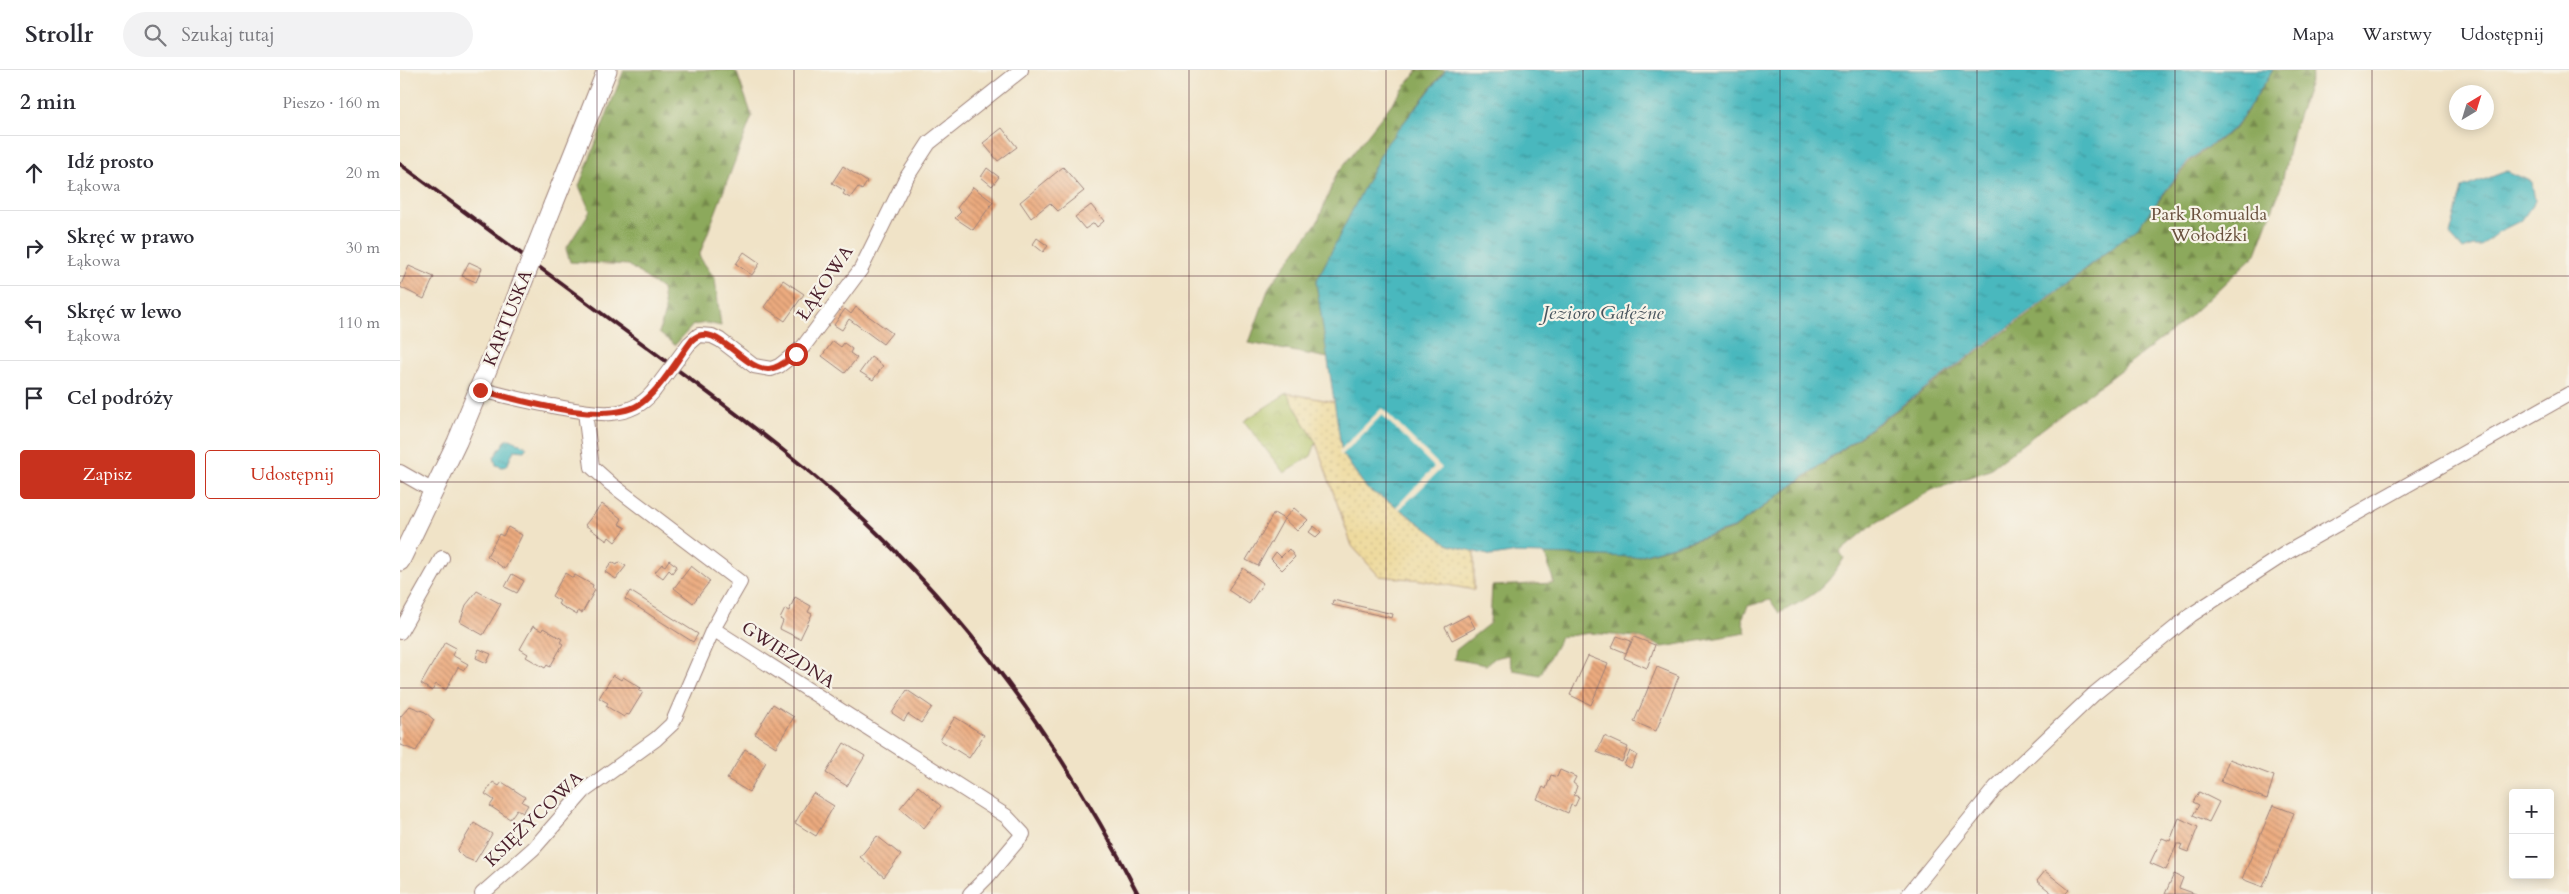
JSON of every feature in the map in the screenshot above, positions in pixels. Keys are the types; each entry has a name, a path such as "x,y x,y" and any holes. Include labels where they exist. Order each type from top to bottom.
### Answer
{"main road":[{"name":"KARTUSKA","path":"400,561 435,492 480,390 607,70"}],"street":[{"name":"ŁĄKOWA","path":"480,390 585,412 609,414 623,411 637,406 653,392 689,344 699,335 712,336 754,366 762,369 779,366 796,354 861,269 905,180 929,142 1021,70"},
{"path":"1909,894 1996,787 2094,694 2191,615 2286,553 2569,394"},
{"name":"GWIEZDNA","path":"585,412 592,467 611,484 740,582 713,629 1006,816 1023,834 970,894"},
{"path":"400,472 435,492"},
{"path":"400,632 442,558"},
{"name":"KSIĘŻYCOWA","path":"482,894 534,848 584,791 656,740 672,724 713,629"}],"green space":[{"path":"624,70 734,70 737,73 752,116 699,256 715,279 721,326 707,323 693,325 675,345 659,333 665,311 662,289 628,265 570,262 566,249 590,211 579,186"},
{"path":"1418,70 1445,70 1385,146 1316,282 1328,358 1249,343 1269,287 1318,221 1336,175"},
{"name":"Park Romualda Wołodźki","path":"2273,70 2314,70 2293,131 2281,187 2256,254 2181,324 1987,471 1932,490 1871,526 1840,552 1844,558 1824,585 1801,602 1779,613 1770,600 1748,606 1742,619 1746,633 1663,647 1637,637 1590,633 1561,637 1540,675 1513,670 1508,655 1495,658 1486,665 1454,659 1456,650 1490,623 1492,586 1554,583 1545,554 1636,557 1734,529 2031,313 2139,226 2190,161 2237,127"},
{"path":"1287,393 1316,443 1311,456 1284,473 1244,421"}],"sand":[{"path":"1287,393 1335,402 1342,453 1367,489 1393,504 1449,545 1474,551 1474,590 1421,580 1379,576 1352,546 1316,443"}],"water":[{"name":"Jezioro Gałęźne","path":"1446,70 2273,70 2236,127 2189,160 2138,227 2031,311 1734,528 1635,557 1511,553 1492,556 1449,545 1393,504 1367,489 1342,453 1316,282 1385,146"},
{"path":"2507,171 2532,182 2535,201 2522,220 2498,232 2481,246 2473,246 2463,250 2450,235 2462,188"},
{"path":"510,439 527,447 524,451 514,450 507,466 496,465 494,457 506,440"}],"pier":[{"path":"1382,408 1442,468 1399,510 1396,507 1434,467 1382,415 1341,456 1339,453"}],"building":[{"path":"1002,128 1017,147 998,161 983,143"},
{"path":"843,166 867,182 862,190 858,187 850,198 843,194 845,191 832,183"},
{"path":"1063,167 1084,191 1058,211 1050,203 1031,218 1020,202"},
{"path":"987,168 999,177 992,186 981,177"},
{"path":"973,187 993,202 973,230 955,218 961,212 957,208"},
{"path":"1091,205 1104,221 1097,227 1094,223 1085,229 1075,217"},
{"path":"1037,238 1048,246 1043,252 1033,244"},
{"path":"744,252 760,263 752,275 736,264"},
{"path":"469,262 482,268 476,282 462,276"},
{"path":"409,266 434,277 424,299 400,287"},
{"path":"783,280 804,294 785,321 764,307"},
{"path":"856,307 892,333 883,344 849,319 842,330 834,325 845,309 851,314"},
{"path":"833,341 841,347 844,343 852,349 850,353 857,358 845,373 822,356"},
{"path":"871,357 883,366 873,380 860,372"},
{"path":"602,504 622,519 619,524 626,528 615,542 609,537 607,541 585,525"},
{"path":"1294,508 1308,520 1297,531 1284,519"},
{"path":"1274,513 1284,519 1258,566 1246,560"},
{"path":"1314,526 1321,532 1316,537 1309,532"},
{"path":"508,527 522,535 505,569 487,556 499,534 503,536"},
{"path":"1289,549 1295,557 1282,570 1271,559 1276,552 1281,557"},
{"path":"669,560 677,566 672,573 669,570 663,578 655,572 662,564 665,566"},
{"path":"612,562 617,565 619,562 626,566 616,579 605,572"},
{"path":"691,566 710,581 693,603 674,588"},
{"path":"1243,568 1263,583 1249,604 1228,590"},
{"path":"565,573 573,578 575,575 593,585 592,588 595,590 582,613 578,611 577,615 558,604 560,601 552,596"},
{"path":"512,574 524,581 517,593 505,587"},
{"path":"477,591 501,604 483,635 460,622 466,605"},
{"path":"630,591 698,634 693,642 625,599"},
{"path":"795,597 811,606 808,612 812,614 800,639 780,629 783,621 780,619 785,609 789,611"},
{"path":"1333,600 1393,614 1392,618 1332,605"},
{"path":"1468,615 1475,628 1452,640 1445,627"},
{"path":"533,626 542,631 543,628 562,639 560,642 563,644 550,667 547,665 545,668 526,657 528,654 520,649"},
{"path":"1617,636 1631,641 1626,653 1612,647"},
{"path":"1634,637 1655,645 1647,668 1624,658"},
{"path":"445,642 456,648 452,655 468,664 464,670 458,667 446,690 436,684 432,691 421,684"},
{"path":"479,649 491,654 487,663 476,658"},
{"path":"1588,656 1608,664 1591,705 1570,695"},
{"path":"1657,667 1679,676 1656,731 1634,722"},
{"path":"613,675 621,680 623,677 641,688 639,691 643,692 629,715 626,714 624,717 606,706 608,703 599,698"},
{"path":"907,690 932,707 921,723 908,714 904,721 892,713"},
{"path":"773,704 794,717 776,747 755,734"},
{"path":"410,706 425,712 434,720 416,751 401,745 400,741 400,717"},
{"path":"955,717 984,735 969,758 940,740"},
{"path":"1604,736 1628,747 1622,762 1597,752"},
{"path":"844,743 865,756 847,786 826,773"},
{"path":"745,749 766,762 749,792 727,779"},
{"path":"1630,751 1637,755 1631,768 1624,765"},
{"path":"2229,759 2274,776 2267,799 2221,782"},
{"path":"1560,770 1576,777 1573,783 1577,786 1574,795 1579,797 1575,806 1571,805 1568,813 1537,799 1543,787 1546,789 1551,775 1557,777"},
{"path":"493,782 499,786 502,782 525,797 522,802 528,805 523,813 517,809 510,819 490,806 494,800 485,794"},
{"path":"918,786 941,806 924,828 900,808"},
{"path":"2199,792 2219,802 2209,822 2193,815 2199,805 2193,802"},
{"path":"813,793 834,806 816,836 795,823"},
{"path":"2273,805 2294,813 2263,887 2242,879"},
{"path":"2179,818 2198,827 2188,852 2180,849 2182,844 2177,844 2166,870 2150,863 2162,838 2170,841"},
{"path":"474,823 492,834 475,862 463,857 457,851"},
{"path":"877,836 901,855 884,877 860,857"},
{"path":"2045,871 2069,890 2065,894 2053,894 2037,881"},
{"path":"2174,874 2183,878 2179,888 2196,894 2165,894"}],"railway":[{"path":"400,164 740,417 796,461 876,532 953,614 1022,702 1084,796 1138,894"}],"route":[{"path":"480,390 585,412 609,414 631,409 644,402 692,340 699,335 712,336 720,340 748,362 762,369 771,369 779,366 796,354"}]}
